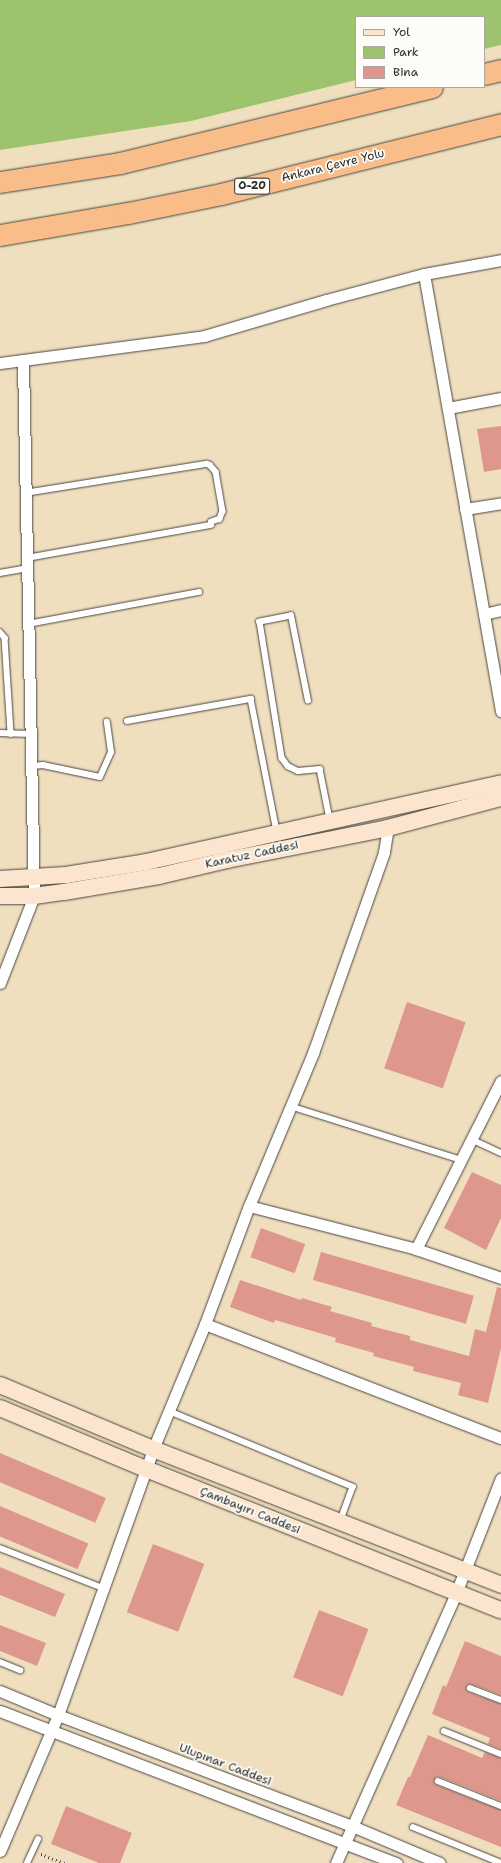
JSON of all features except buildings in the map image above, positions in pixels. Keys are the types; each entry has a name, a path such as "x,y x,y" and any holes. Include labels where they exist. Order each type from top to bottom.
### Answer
{"highway":[{"path":"485,74 501,70"},
{"path":"0,182 120,163 428,88"},
{"name":"Ankara Çevre Yolu","path":"0,236 128,214 221,194 501,124"}],"main road":[{"path":"0,879 66,875 146,862 501,783"},
{"name":"Karatuz Caddesi","path":"0,896 34,896 144,879 227,860 388,828 501,798"},
{"name":"Çambayırı Caddesi","path":"0,1385 153,1449 501,1585"},
{"name":"Çambayırı Caddesi","path":"0,1408 146,1469 501,1610"}],"street":[{"path":"0,364 204,336 326,300 424,274 501,260"},
{"path":"424,274 501,710"},
{"path":"0,983 34,896 22,360"},
{"path":"448,408 501,398"},
{"path":"465,509 501,503"},
{"path":"484,614 501,610"},
{"path":"0,1851 58,1715 153,1449 205,1324 249,1206 312,1053 384,852 388,828"},
{"path":"416,1249 501,1081"},
{"path":"249,1206 416,1249 501,1278"},
{"path":"205,1324 501,1438"},
{"path":"336,1863 456,1593 501,1478"},
{"name":"Ulupınar Caddesi","path":"0,1691 58,1715 352,1826 440,1863"},
{"path":"0,1711 50,1732 397,1863"}],"lane":[{"path":"0,573 27,563 211,523 220,519 223,511 216,472 210,465 206,464 26,493"},
{"path":"28,624 199,592"},
{"path":"308,701 291,616 260,622 282,758 288,766 298,771 320,769 330,821"},
{"path":"0,632 5,638 11,734"},
{"path":"127,721 251,699 278,833"},
{"path":"32,766 43,765 100,777 111,752 107,722"},
{"path":"0,733 31,734"},
{"path":"290,1106 460,1160"},
{"path":"471,1139 501,1153"},
{"path":"169,1411 353,1487 340,1522"},
{"path":"0,1548 104,1588"},
{"path":"0,1662 20,1670"},
{"path":"470,1688 501,1700"},
{"path":"444,1731 501,1754"},
{"path":"438,1781 501,1806"},
{"path":"412,1827 501,1863"},
{"path":"27,1863 38,1839"}],"path":[{"path":"33,1851 65,1863"}],"green space":[{"path":"0,0 501,0 501,45 485,49 485,16 355,16 355,80 191,121 0,150"}]}
